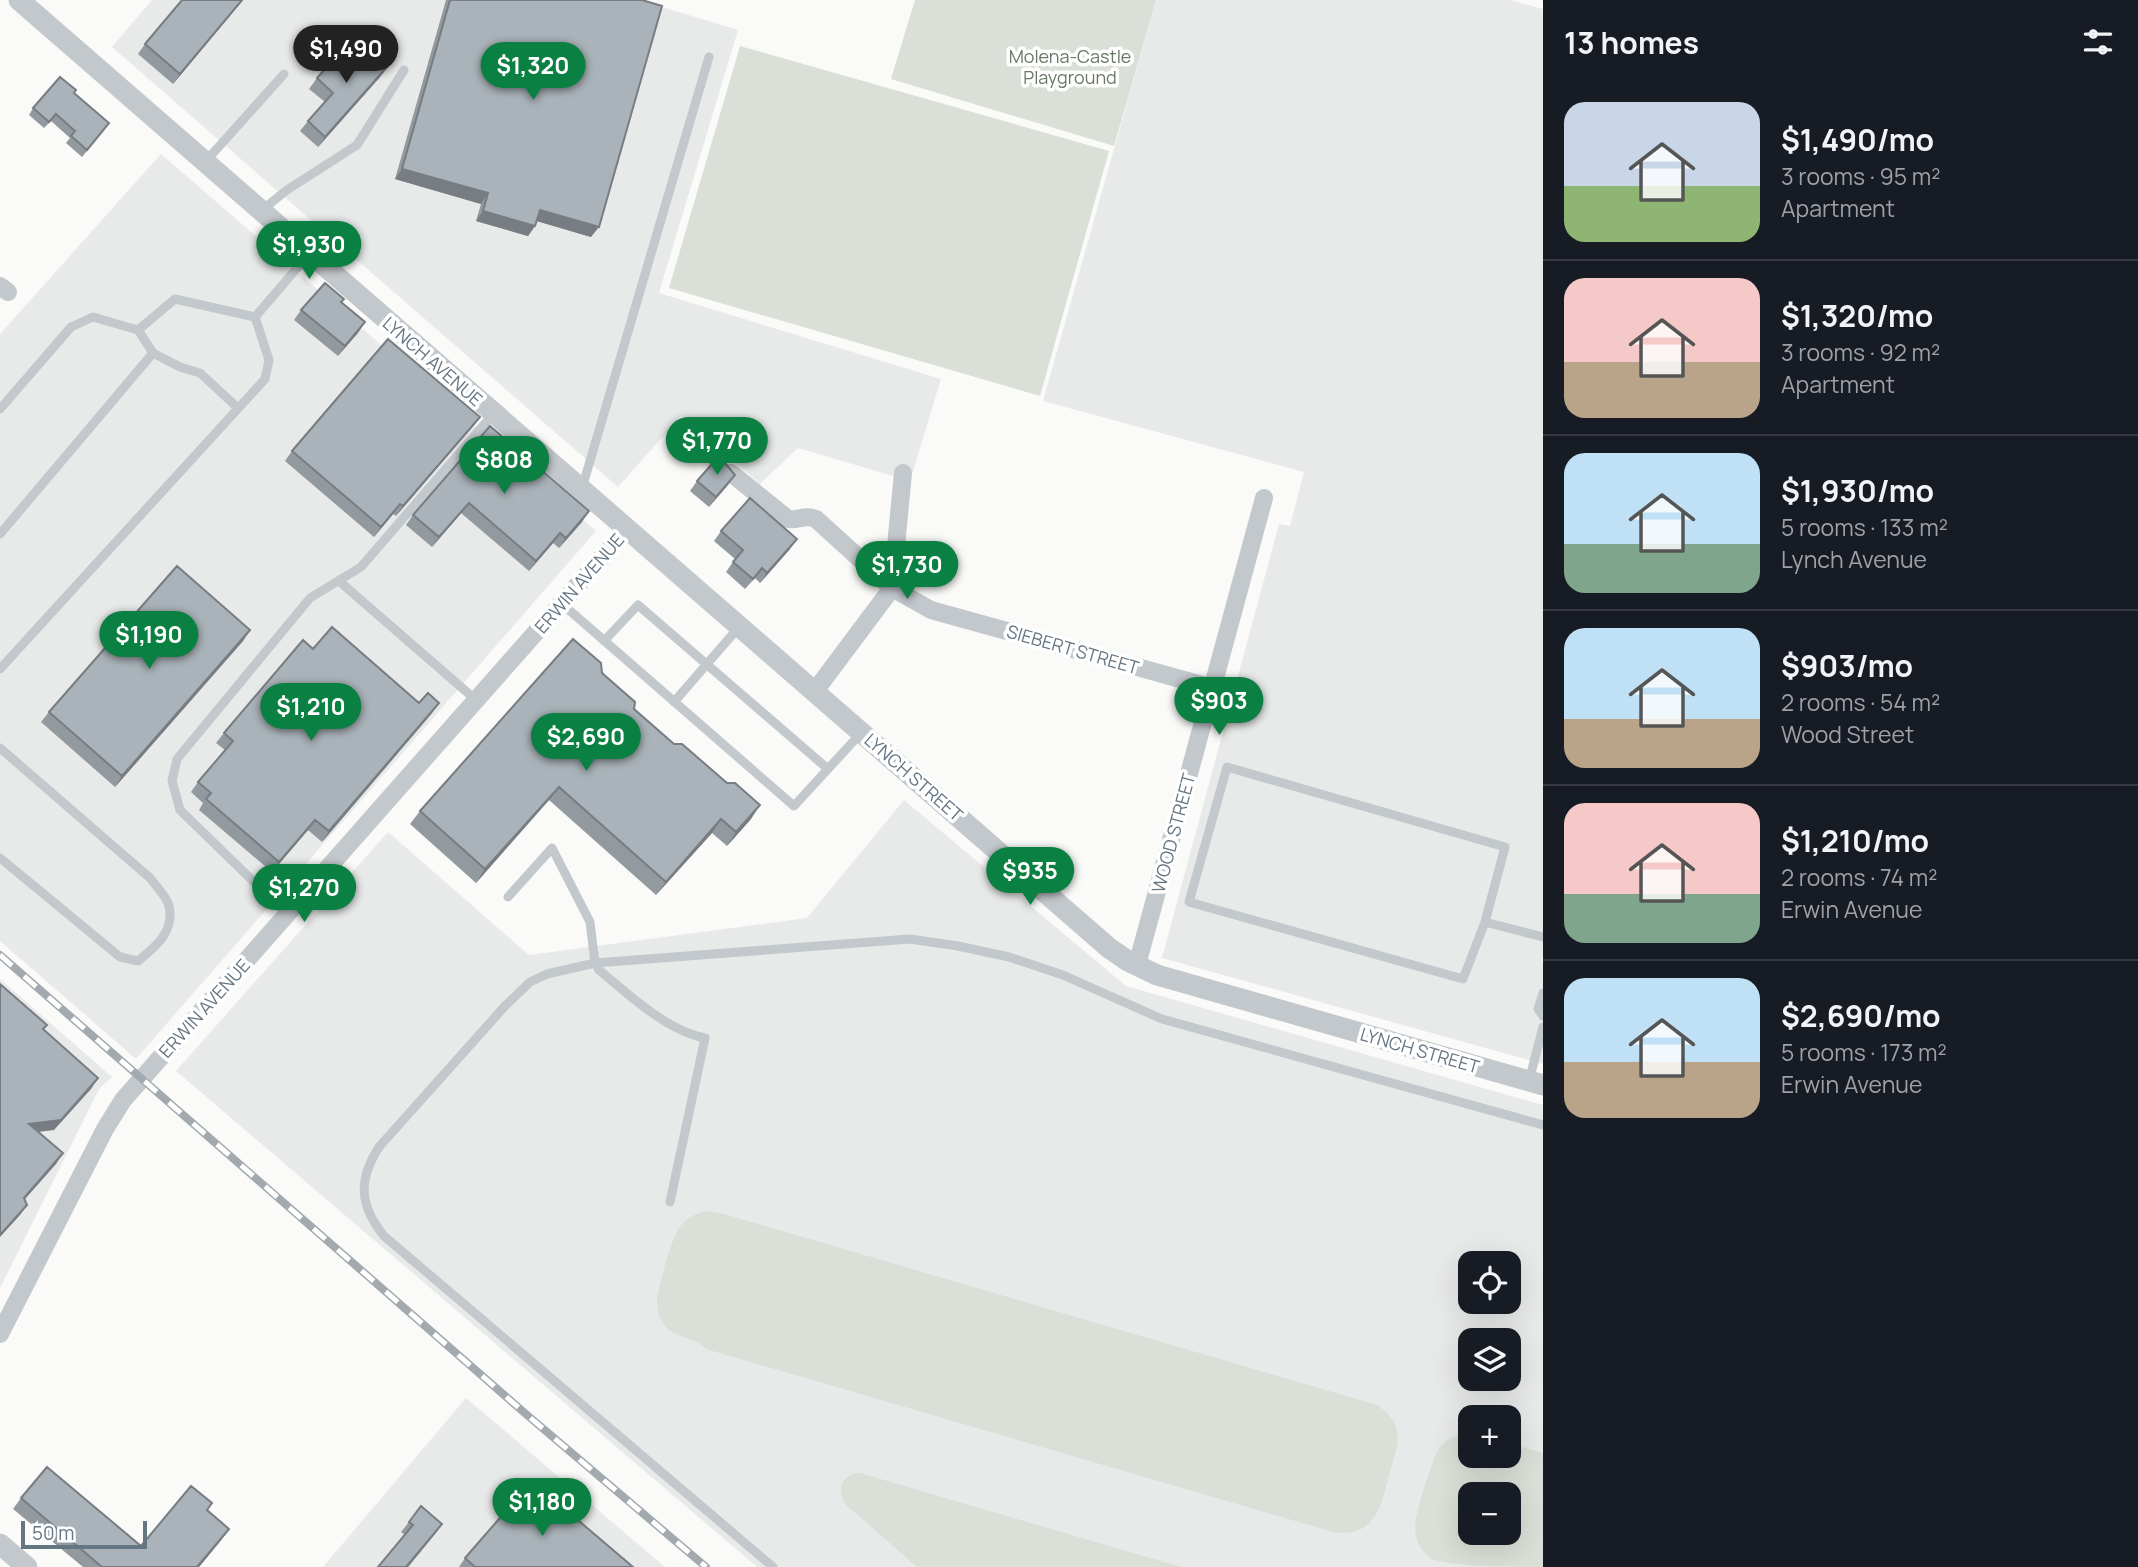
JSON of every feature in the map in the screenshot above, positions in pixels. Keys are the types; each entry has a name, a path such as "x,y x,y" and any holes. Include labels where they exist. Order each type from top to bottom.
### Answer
{"street":[{"name":"LYNCH AVENUE","path":"19,0 627,529"},
{"name":"SIEBERT STREET","path":"731,473 788,519 806,516 816,519 892,588 931,610 1213,688"},
{"path":"815,691 892,588 903,473"},
{"name":"WOOD STREET","path":"1137,965 1264,498"},
{"name":"ERWIN AVENUE","path":"0,1334 105,1129 123,1100 627,529"},
{"name":"LYNCH STREET","path":"627,529 1109,948 1157,975 1536,1083"},
{"path":"0,1544 27,1567"}],"lane":[{"path":"582,489 709,57"},
{"path":"261,211 287,190 357,145 404,70"},
{"path":"205,162 285,75"},
{"path":"255,317 310,254"},
{"path":"138,330 175,299 255,317"},
{"path":"0,409 71,327 93,317 138,330 153,353 180,367 200,373 238,408"},
{"path":"0,669 265,379 269,360 255,317"},
{"path":"0,534 153,353"},
{"path":"287,914 180,810 172,781 177,759 310,598 361,567 494,413"},
{"path":"339,581 476,700"},
{"path":"561,603 794,806 862,732"},
{"path":"604,641 638,605 828,769"},
{"path":"674,702 740,626"},
{"path":"0,748 150,878 169,904 169,925 159,944 138,961 120,957 0,858"},
{"path":"1227,767 1506,847 1485,922 1463,979 1189,902 1227,767"},
{"path":"508,897 552,848 590,922 595,962 599,970 643,1006 680,1029 705,1038 670,1202"},
{"path":"1485,922 1543,937"},
{"path":"773,1567 384,1236 376,1226 367,1205 363,1189 368,1165 379,1147 505,1006 530,982 547,974 595,962 910,939 1009,957 1063,975 1162,1018 1543,1125"},
{"path":"1543,993 1538,1009 1543,1016"},
{"path":"1536,1083 1543,1027"}],"shaded area":[{"path":"152,0 639,0 738,30 659,293 941,379 910,481 798,448 760,484 681,416 618,487 112,47"},
{"path":"1156,0 1510,0 1543,9 1543,1064 1162,958 1279,524 1290,526 1304,472 1043,401"},
{"path":"161,154 596,531 136,1059 0,941 0,334"},
{"path":"904,800 1126,986 1543,1105 1543,1567 757,1567 176,1071 388,832 529,955 807,918"},
{"path":"0,979 112,1077 99,1089 0,1288"},
{"path":"466,1398 665,1567 323,1567"}],"green space":[{"name":"Molena-Castle Playground","path":"915,0 1156,0 1114,146 891,79"},
{"path":"740,46 1109,151 1040,396 669,288"},
{"path":"706,1211 724,1214 1377,1405 1392,1419 1398,1435 1381,1505 1369,1524 1360,1530 1348,1533 1333,1532 706,1349 666,1327 660,1316 657,1300 666,1263 679,1228 691,1217"},
{"path":"1458,1436 1458,1468 1521,1468 1521,1447 1543,1453 1543,1567 1442,1562 1432,1559 1419,1545 1415,1532 1416,1520 1425,1485 1441,1446"},
{"path":"855,1473 1181,1567 917,1567 845,1504 841,1485"}],"building":[{"path":"182,0 242,0 180,74 145,44"},
{"path":"450,0 642,0 662,6 599,227 540,210 535,226 483,211 488,193 402,169"},
{"path":"360,44 387,67 325,137 308,121 333,93 317,78 346,45 354,51"},
{"path":"60,77 109,123 87,150 71,136 75,131 56,114 49,122 33,108"},
{"path":"325,283 344,299 341,302 365,322 345,346 301,310"},
{"path":"388,339 480,417 403,506 400,504 381,527 292,451"},
{"path":"490,426 589,511 566,538 560,533 536,561 469,503 439,537 413,515"},
{"path":"719,456 735,475 716,497 697,481"},
{"path":"750,498 797,539 767,573 762,568 753,579 733,562 743,550 721,531"},
{"path":"177,566 250,630 122,776 49,712"},
{"path":"332,627 419,703 428,693 439,703 329,831 315,820 279,862 206,799 211,793 198,782 233,741 224,733 303,640 313,649"},
{"path":"573,639 601,663 602,673 635,702 634,709 674,744 682,744 727,783 735,783 760,805 736,832 721,819 666,882 559,787 485,869 420,811"},
{"path":"0,984 47,1025 43,1029 98,1078 61,1120 29,1124 63,1153 24,1198 27,1205 0,1235"},
{"path":"47,1467 141,1546 191,1486 212,1503 207,1510 229,1529 197,1567 102,1567 21,1498"},
{"path":"532,1481 633,1567 475,1567 465,1558"},
{"path":"421,1506 442,1524 406,1567 378,1567 413,1525 409,1522"}],"railway":[{"path":"0,955 527,1415 706,1567"}]}
